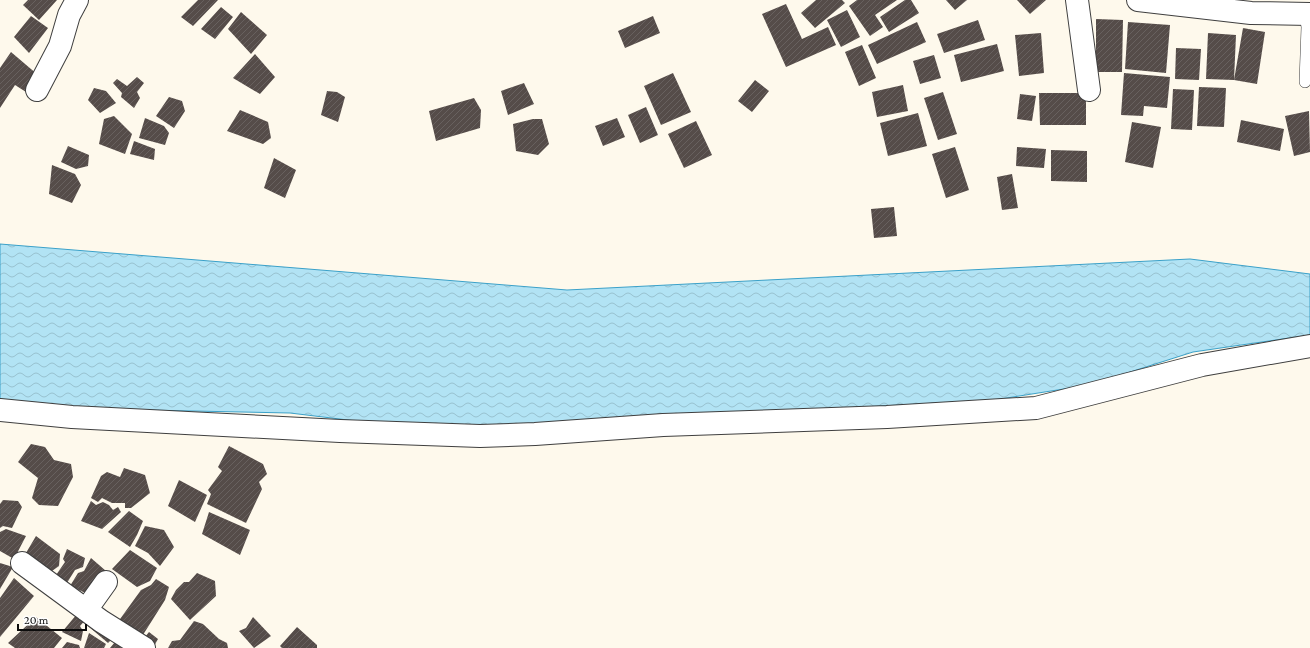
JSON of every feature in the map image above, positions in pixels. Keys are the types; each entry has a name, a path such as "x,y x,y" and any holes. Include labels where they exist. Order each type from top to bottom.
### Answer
{"street":[{"path":"37,90 60,46 70,15 78,0"},
{"path":"1077,0 1088,90"},
{"path":"1138,0 1251,13 1307,14"},
{"path":"0,410 72,417 480,436 534,434 664,425 887,417 1036,408 1202,365 1310,346"},
{"path":"22,563 101,621 144,648"},
{"path":"86,610 106,582"}],"lane":[{"path":"1306,82 1307,14"}],"water":[{"path":"0,244 567,290 1190,259 1310,274 1310,335 1193,352 1089,385 994,400 561,423 414,428 290,413 95,409 0,399"}],"building":[{"path":"28,0 57,0 39,20 23,5"},
{"path":"198,0 218,0 193,26 181,17"},
{"path":"816,0 842,0 845,3 815,28 801,13"},
{"path":"857,0 897,0 875,15 883,27 870,36 849,6"},
{"path":"905,0 911,0 919,13 889,32 880,17"},
{"path":"946,0 967,0 955,10"},
{"path":"1017,0 1046,0 1030,14"},
{"path":"786,4 802,39 828,27 836,45 786,67 762,14"},
{"path":"221,7 233,17 215,39 201,29"},
{"path":"847,10 860,37 841,47 827,20"},
{"path":"241,12 267,35 251,54 228,29"},
{"path":"31,16 48,28 29,53 14,37"},
{"path":"653,16 660,33 625,48 618,31"},
{"path":"1096,19 1123,20 1122,72 1096,72"},
{"path":"978,20 985,40 944,53 937,34"},
{"path":"917,22 926,42 877,64 868,45"},
{"path":"1128,22 1170,25 1166,73 1125,69"},
{"path":"1243,28 1265,32 1257,84 1234,80"},
{"path":"1041,33 1044,73 1019,76 1015,35"},
{"path":"1208,33 1236,35 1234,80 1206,79"},
{"path":"997,44 1004,71 961,82 954,55"},
{"path":"862,45 876,78 859,86 845,52"},
{"path":"1176,48 1201,49 1199,80 1175,79"},
{"path":"11,52 38,75 32,91 26,92 15,85 0,108 0,68"},
{"path":"255,54 275,77 260,94 233,78"},
{"path":"934,55 941,78 920,84 913,61"},
{"path":"673,73 691,112 661,125 644,86"},
{"path":"1124,73 1170,77 1167,108 1144,106 1143,116 1121,115"},
{"path":"137,77 144,83 137,92 140,98 134,108 121,97 122,93 113,83 117,79 127,86"},
{"path":"755,80 769,91 752,112 738,101"},
{"path":"524,83 534,104 508,115 501,91"},
{"path":"903,85 908,111 877,117 872,92"},
{"path":"1199,87 1226,88 1224,127 1197,126"},
{"path":"94,88 106,91 116,103 100,113 88,100"},
{"path":"1173,89 1194,90 1192,130 1171,129"},
{"path":"327,91 337,92 345,97 338,122 321,115"},
{"path":"943,92 957,134 938,140 924,98"},
{"path":"1039,93 1086,93 1086,125 1040,125"},
{"path":"1020,94 1036,96 1032,121 1017,119"},
{"path":"169,97 182,101 185,111 174,128 156,116"},
{"path":"474,98 481,110 480,128 436,141 429,111"},
{"path":"646,107 658,135 640,143 628,115"},
{"path":"240,110 268,122 271,138 263,144 227,131"},
{"path":"1309,111 1310,152 1294,156 1285,116"},
{"path":"918,113 927,146 888,156 880,123"},
{"path":"114,116 132,134 125,154 99,144 104,119"},
{"path":"145,118 164,126 169,133 165,145 139,138"},
{"path":"617,118 625,137 603,146 595,126"},
{"path":"533,119 542,119 549,144 538,155 516,151 513,124"},
{"path":"1241,120 1284,129 1280,151 1237,142"},
{"path":"696,121 712,155 684,168 668,134"},
{"path":"1132,122 1161,127 1153,168 1125,162"},
{"path":"134,141 155,149 154,160 130,154"},
{"path":"68,146 89,155 88,166 76,169 61,162"},
{"path":"955,147 969,190 946,198 932,154"},
{"path":"1017,147 1046,149 1044,168 1016,166"},
{"path":"1051,150 1087,151 1087,182 1051,181"},
{"path":"274,158 296,170 285,198 264,188"},
{"path":"52,165 75,174 81,185 72,203 49,194"},
{"path":"1012,174 1018,208 1002,210 997,177"},
{"path":"894,207 897,236 874,238 871,209"},
{"path":"31,444 45,447 54,460 71,464 73,477 58,506 39,505 32,498 38,478 18,462"},
{"path":"229,446 263,464 267,474 259,482 262,489 246,523 207,504 211,494 208,490 222,471 218,467"},
{"path":"124,468 145,475 150,493 131,508 125,508 125,503 112,503 102,498 98,502 91,498 101,476 107,472 120,477"},
{"path":"179,480 207,495 195,522 168,506"},
{"path":"3,500 18,501 22,507 12,528 3,526 0,528 0,504"},
{"path":"91,501 96,505 103,502 109,505 113,510 118,507 121,512 102,529 81,521"},
{"path":"129,511 143,521 130,547 108,532"},
{"path":"209,512 250,530 240,555 202,534"},
{"path":"145,526 164,530 174,547 160,566 148,553 135,546"},
{"path":"6,529 26,536 14,559 0,551 0,532"},
{"path":"36,536 60,554 59,566 45,576 23,558"},
{"path":"67,549 85,558 83,567 75,570 65,586 54,578 65,562 63,559"},
{"path":"130,550 157,568 150,581 137,587 112,569"},
{"path":"91,558 106,571 90,595 70,586 78,573 84,571"},
{"path":"0,563 13,567 0,589"},
{"path":"197,573 215,581 216,596 190,620 171,599 176,590 184,582 189,582"},
{"path":"14,578 34,596 0,637 0,598"},
{"path":"156,579 169,587 165,600 141,638 115,626 141,590 151,585"},
{"path":"77,614 88,617 80,626 83,631 81,641 62,632"},
{"path":"36,617 62,638 54,648 15,648 8,643"},
{"path":"253,617 271,636 254,648 239,631 246,628"},
{"path":"96,620 109,635 110,641 108,643 88,626"},
{"path":"194,621 203,624 219,639 227,643 228,648 168,648 172,641 180,640"},
{"path":"297,627 317,645 317,648 282,648 280,646"},
{"path":"149,632 158,639 153,648 141,642"},
{"path":"89,633 106,644 104,648 84,648"},
{"path":"67,642 79,645 80,648 62,648"},
{"path":"115,642 122,648 110,648"}]}
